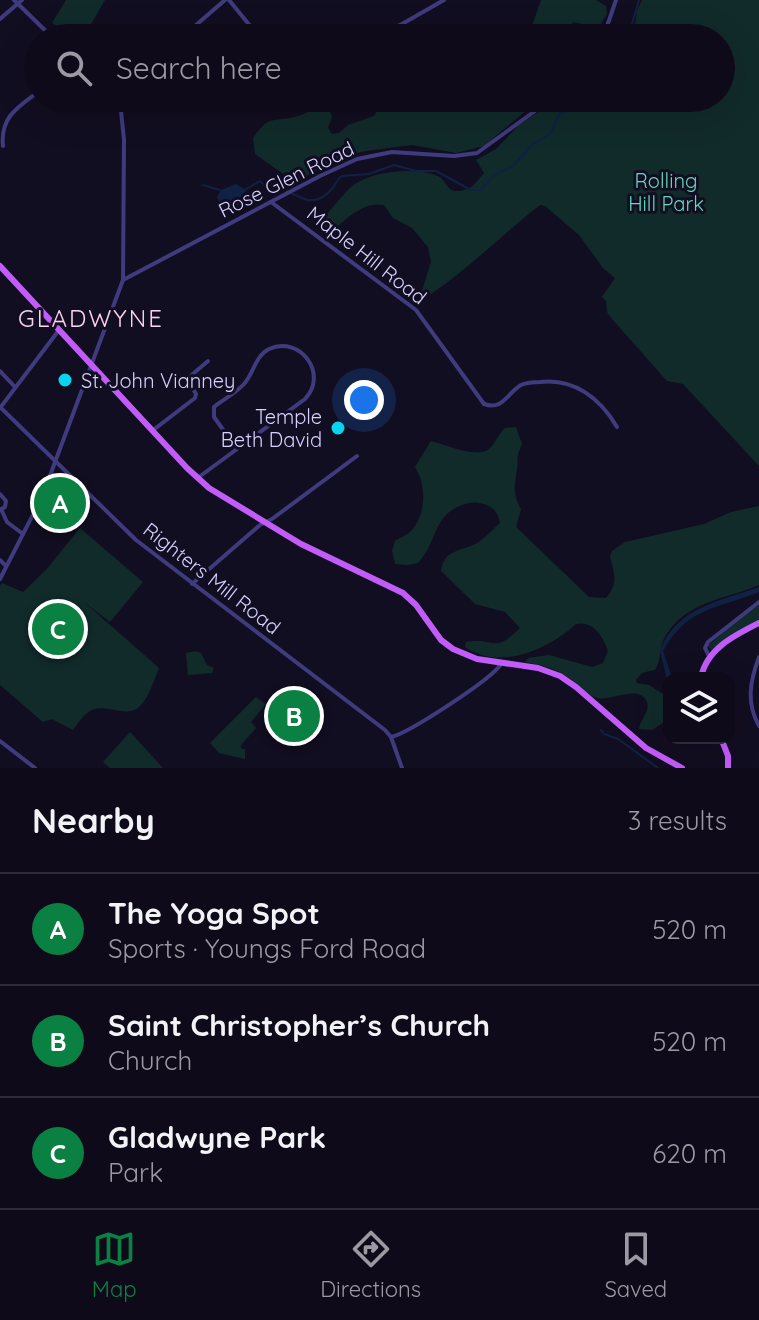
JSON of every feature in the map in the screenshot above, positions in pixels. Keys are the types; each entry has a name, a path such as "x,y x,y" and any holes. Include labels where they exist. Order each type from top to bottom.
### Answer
{"main road":[{"path":"0,266 197,478 308,547 403,593 416,605 441,640 453,649 477,659 538,668 560,676 646,748 682,768"},
{"path":"703,672 709,656 730,639 759,623"},
{"path":"724,744 728,768"}],"street":[{"path":"14,0 21,2 41,24"},
{"path":"198,24 227,0 248,24"},
{"path":"402,24 444,0"},
{"path":"608,24 616,0"},
{"path":"0,19 21,2"},
{"path":"3,146 0,131 4,119 24,103"},
{"path":"0,579 57,460 123,280 124,140 119,112"},
{"name":"Rose Glen Road","path":"123,280 339,166 383,153 454,156 477,153 534,112"},
{"name":"Maple Hill Road","path":"271,202 416,310 484,404 501,404 520,386 531,383 566,382 593,397 608,411 617,427"},
{"path":"0,408 59,330"},
{"path":"197,478 237,449 310,394 315,384 315,373 302,353 285,346 266,351 258,358 244,384 214,407 212,413 215,419 237,449"},
{"path":"152,431 195,398 196,394 187,379 208,361"},
{"path":"0,371 15,387"},
{"name":"Righters Mill Road","path":"0,408 136,540 380,725 391,737 402,768"},
{"path":"191,584 265,522 357,456"},
{"path":"0,494 6,501 5,507 0,510 7,522 23,534"},
{"path":"0,560 6,566"},
{"path":"709,656 705,648 708,642 759,602"},
{"path":"759,657 750,693 759,726"},
{"path":"391,737 477,686 501,664"},
{"path":"0,741 35,768"}],"green space":[{"path":"66,0 105,0 91,24 52,23"},
{"path":"541,0 596,0 606,6 607,14 601,24 533,24"},
{"name":"Rolling Hill Park","path":"642,0 759,0 759,466 683,384 667,381 612,319 602,297 615,278 603,268 579,235 545,206 540,205 456,276 426,297 422,291 431,262 428,247 412,228 393,218 384,205 362,209 330,233 323,233 325,219 332,208 351,187 369,177 415,171 439,177 454,191 471,187 484,173 476,160 496,149 519,125 538,112 735,112 735,24 635,24"},
{"path":"307,112 330,112 328,128 332,134 374,116 376,112 524,112 484,146 456,153 412,145 366,151 352,154 298,180 289,178 255,154 253,138 273,120"},
{"path":"516,427 522,444 515,486 521,509 516,527 589,597 606,598 610,593 614,578 610,556 625,542 704,524 731,512 759,506 759,585 708,602 685,615 664,640 655,670 642,673 636,680 663,694 663,723 652,730 639,729 648,707 642,696 594,697 561,673 525,662 528,658 549,655 592,667 603,663 608,651 606,645 596,630 587,624 576,624 538,649 508,657 478,654 465,647 466,642 499,643 520,628 505,612 475,604 441,571 446,558 480,541 500,523 491,507 474,502 454,509 441,522 418,563 395,564 392,551 395,541 410,532 420,515 423,490 415,467 431,441 469,452 484,452 505,428"},
{"path":"80,528 143,582 110,622 84,602 159,668 139,707 128,711 102,708 90,711 73,730 52,719 43,722 0,685 0,586 2,583 23,592 46,570"},
{"path":"759,605 759,621 711,650 708,646"},
{"path":"186,653 201,653 207,665 214,668 212,673 188,675"},
{"path":"256,697 266,704 251,722 256,728 241,745 241,749 245,749 245,759 219,753 210,743"},
{"path":"130,732 163,768 110,768 103,762"}],"water":[{"path":"236,184 246,190 242,204 230,208 221,205 217,197 221,190"},
{"path":"759,587 759,592 704,611 682,626 663,651 670,672 665,672 660,651 667,636 688,615"}],"waterway":[{"path":"632,24 639,0"},
{"path":"246,189 260,181 267,188 273,184 301,198 315,200 330,191 342,176 369,174 394,165 416,171 436,171 471,190 481,190 494,175 512,167 532,145 551,133 559,114 564,112"},
{"path":"203,185 220,190"},
{"path":"601,730 658,768"}],"place":[{"name":"St. John Vianney","path":"65,380"},
{"name":"Temple Beth David","path":"338,428"},
{"name":"The Yoga Spot","path":"60,503"},
{"name":"Gladwyne Park","path":"58,629"},
{"name":"Saint Christopher’s Church","path":"294,716"}],"district":[{"name":"GLADWYNE","path":"91,318"}]}
